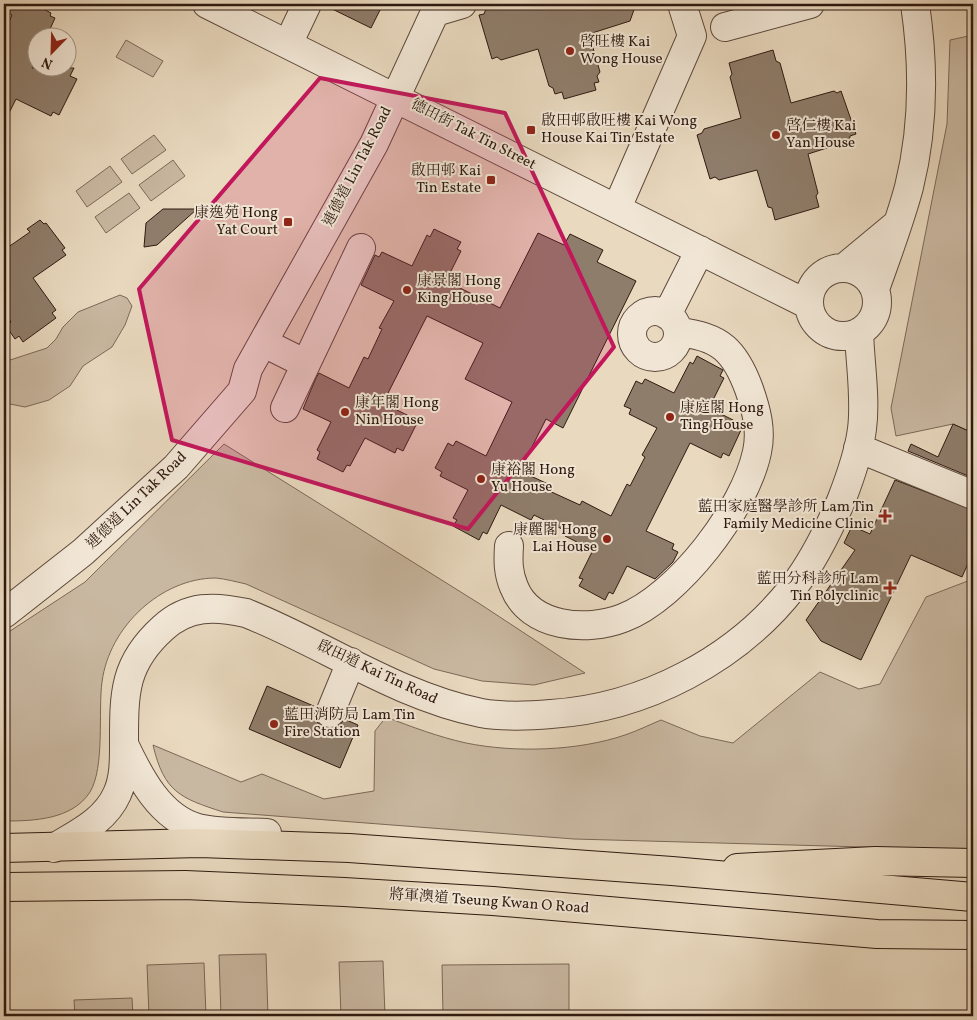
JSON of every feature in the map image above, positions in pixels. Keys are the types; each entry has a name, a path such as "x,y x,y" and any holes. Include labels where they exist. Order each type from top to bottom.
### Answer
{"main road":[{"path":"4,848 198,843 430,854 672,871 973,897"},
{"path":"672,871 875,862 973,863"},
{"name":"將軍澳道 Tseung Kwan O Road","path":"4,887 184,885 344,892 493,901 877,934 973,934"},
{"path":"877,934 973,951"}],"street":[{"name":"德田街 Tak Tin Street","path":"207,4 395,96 737,269 811,296"},
{"path":"288,44 307,4"},
{"path":"434,8 462,4"},
{"path":"617,208 692,36 682,4"},
{"path":"725,27 810,4"},
{"path":"897,224 844,268 826,272 811,296 812,316 828,332 849,334 873,318 876,309 875,289 897,224 910,179 921,114 921,70 915,4"},
{"name":"連德道 Lin Tak Road","path":"4,614 83,552 176,467 242,391 248,369 264,344 374,144 434,8"},
{"path":"285,408 361,248"},
{"path":"509,546 508,568 514,588 527,606 545,618 564,624 584,626 611,622 642,609 682,576 703,553 721,528 750,472 757,451 759,429 756,408 739,362 726,348 673,323 700,250"},
{"path":"844,268 862,274 875,289"},
{"name":"啟田道 Kai Tin Road","path":"54,848 94,823 113,803 122,782 127,687 133,664 148,642 169,623 192,610 220,607 246,612 435,701 483,713 528,716 574,713 619,703 662,688 703,666 739,641 794,587 828,531 844,492 863,428 863,406 849,334"},
{"path":"264,344 306,364"},
{"name":"連德道 Lin Tak Road","path":"4,594 73,539 165,457 229,384 248,369"},
{"path":"858,448 973,495"},
{"path":"330,713 351,662"},
{"name":"啟田道 Kai Tin Road","path":"124,742 134,765 156,798 176,817 199,828 367,844 430,854"}],"highlighted area":[{"path":"320,78 505,113 614,347 468,529 172,440 139,289"}],"shaded area":[{"path":"973,35 973,433 953,424 896,436 891,408 947,124 950,40"},
{"path":"126,40 163,61 153,77 116,57"},
{"path":"154,135 166,150 132,174 121,159"},
{"path":"173,160 185,176 151,201 139,185"},
{"path":"110,166 122,182 87,207 76,191"},
{"path":"129,193 140,208 106,233 95,217"},
{"path":"120,295 127,298 132,306 125,325 112,347 83,366 70,386 49,400 25,407 5,403 4,362 47,348 56,339 63,327 78,312"},
{"path":"224,444 480,604 585,673 534,685 482,681 434,669 246,584 216,578 196,580 158,596 141,609 115,643 107,662 102,682 98,768 90,792 73,808 63,813 39,819 4,821 4,635 85,582"},
{"path":"973,579 973,850 574,839 223,812 195,802 176,791 169,783 157,761 153,745 241,782 262,774 324,799 374,791 375,731 386,717 456,741 505,748 546,749 587,744 625,735 661,720 700,736 733,743 820,672 859,689 880,684 926,597"},
{"path":"266,954 268,1016 221,1016 219,955"},
{"path":"383,961 385,1016 341,1016 339,962"},
{"path":"204,963 206,1016 149,1016 147,965"},
{"path":"569,964 569,1016 443,1016 442,965"},
{"path":"132,998 133,1016 75,1016 74,1000"}],"building":[{"path":"4,4 34,4 51,13 50,16 55,18 50,28 28,28 28,78 77,79 59,115 53,112 51,116 16,99 4,123 4,32 12,15 4,11"},
{"path":"322,4 383,4 371,28"},
{"name":"啓旺樓 Kai Wong House","path":"506,4 636,4 630,21 589,34 600,72 597,76 599,82 594,83 596,90 564,99 562,92 555,94 553,88 549,86 538,49 501,60 497,57 492,59 479,15 484,14 486,9"},
{"name":"啓仁樓 Kai Yan House","path":"773,50 776,61 780,63 791,103 834,91 837,93 841,91 856,134 850,136 849,141 808,154 818,193 816,196 819,207 775,220 772,208 768,207 757,170 719,180 715,177 710,179 697,135 702,133 704,129 741,118 730,77 732,74 729,63"},
{"path":"163,209 197,209 157,245 144,247 146,223"},
{"path":"40,220 44,224 46,223 65,248 62,250 66,255 33,278 56,310 52,313 56,318 23,342 19,336 15,339 6,326 11,322 4,312 4,250 30,232 27,229"},
{"path":"434,229 461,242 457,249 461,251 446,281 500,308 538,233 564,245 570,234 603,250 597,262 636,281 563,428 546,419 520,471 548,484 545,489 580,505 582,501 611,516 627,484 630,486 645,457 642,455 657,428 629,414 631,409 624,406 636,381 642,384 645,379 674,393 690,362 693,364 697,356 723,370 720,376 724,378 709,408 737,422 734,426 741,430 729,456 723,453 721,458 690,443 646,531 674,544 672,549 678,552 673,562 655,579 627,566 613,594 609,592 605,600 579,586 583,579 579,578 593,550 565,536 568,532 534,515 531,520 501,505 487,534 483,532 479,540 453,526 457,520 453,518 468,490 440,476 442,472 435,468 448,443 453,446 456,441 486,456 512,402 465,379 483,343 427,316 383,403 411,417 409,421 416,425 403,451 397,448 395,453 365,438 350,466 347,465 343,472 317,459 320,452 317,450 331,422 303,409 316,378 319,373 349,388 364,357 368,359 382,329 379,328 394,301 361,285 375,255 379,257 382,252 412,266 427,235 430,237"},
{"path":"953,424 973,433 973,478 908,451 911,444 938,457"},
{"path":"895,480 973,510 973,552 962,577 911,555 861,660 821,641 806,620 855,550 844,543 852,526 870,534"},
{"path":"267,686 316,707 315,716 317,722 324,727 333,728 340,725 344,719 358,725 340,768 249,729"}],"place":[{"name":"啓旺樓 Kai Wong House","path":"570,51"},
{"name":"啟田邨啟旺樓 Kai Wong House Kai Tin Estate","path":"531,130"},
{"name":"啓仁樓 Kai Yan House","path":"776,135"},
{"name":"啟田邨 Kai Tin Estate","path":"491,180"},
{"name":"康逸苑 Hong Yat Court","path":"288,222"},
{"name":"康景閣 Hong King House","path":"407,290"},
{"name":"康年閣 Hong Nin House","path":"345,412"},
{"name":"康庭閣 Hong Ting House","path":"670,417"},
{"name":"康裕閣 Hong Yu House","path":"481,479"},
{"name":"藍田家庭醫學診所 Lam Tin Family Medicine Clinic","path":"885,516"},
{"name":"康麗閣 Hong Lai House","path":"607,539"},
{"name":"藍田分科診所 Lam Tin Polyclinic","path":"890,588"},
{"name":"藍田消防局 Lam Tin Fire Station","path":"274,724"}]}
